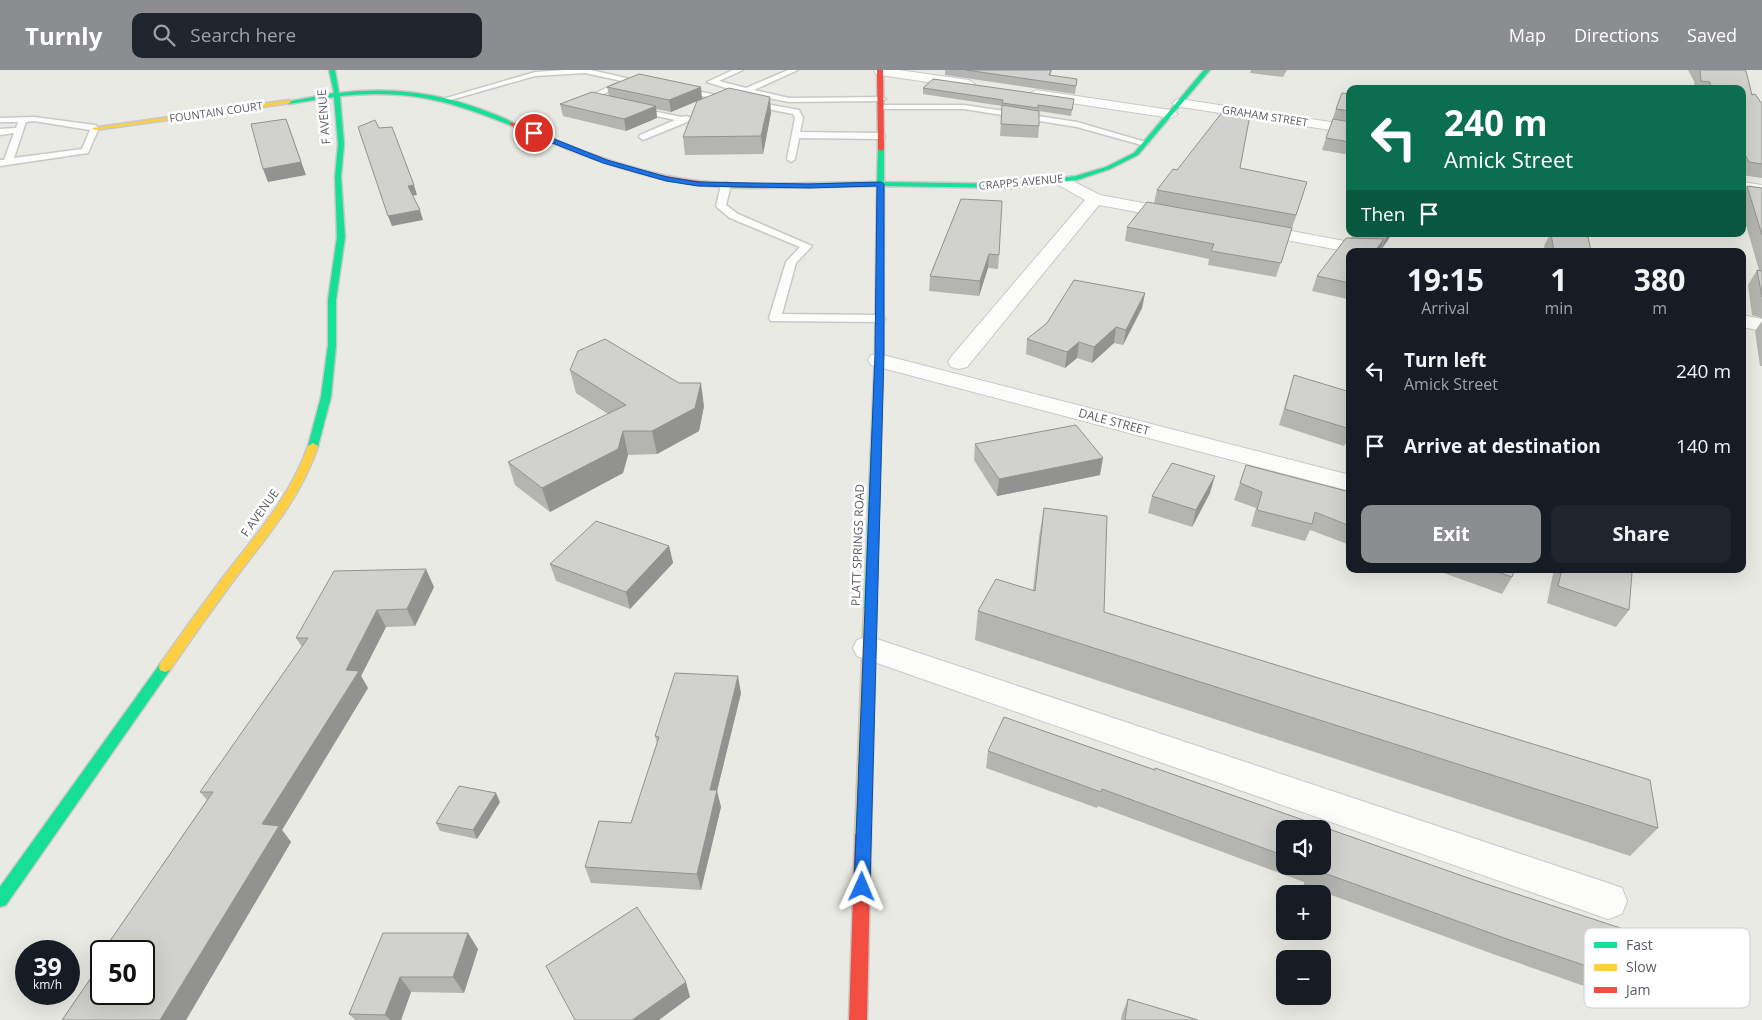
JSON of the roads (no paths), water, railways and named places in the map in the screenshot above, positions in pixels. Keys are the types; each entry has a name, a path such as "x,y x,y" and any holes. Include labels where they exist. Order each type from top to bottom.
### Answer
{"street":[{"name":"F AVENUE","path":"0,900 214,598 285,505 309,460 326,397 332,344 332,300 341,237 338,178 341,143 338,95 332,70"},
{"name":"CRAPPS AVENUE","path":"726,185 881,184 973,186 1026,184 1061,180 1108,169 1136,154 1207,70"},
{"path":"880,71 979,86"},
{"name":"PLATT SPRINGS ROAD","path":"858,1020 868,648 880,318 882,103 880,71"},
{"name":"FOUNTAIN COURT","path":"95,128 338,95 406,92 447,99 605,161 666,179 698,184 726,185"},
{"path":"1018,92 1171,114"},
{"name":"GRAHAM STREET","path":"1180,103 1346,128"},
{"path":"1061,180 1095,199 1199,219"},
{"path":"1746,188 1762,190"},
{"path":"959,362 1095,199"},
{"path":"1237,226 1354,248"},
{"path":"1746,322 1762,325"},
{"name":"DALE STREET","path":"879,360 1346,482"},
{"path":"868,648 1608,901"}],"lane":[{"path":"739,70 711,82 796,101 964,107 1077,124 1145,143"},
{"path":"745,91 794,70"},
{"path":"447,99 535,74 585,71 658,86"},
{"path":"607,102 588,98 631,80"},
{"path":"676,89 796,112 799,118 791,159"},
{"path":"716,107 731,100"},
{"path":"626,106 688,118 643,138"},
{"path":"4,163 20,130 23,119"},
{"path":"0,120 23,119 95,128 85,151 4,163"},
{"path":"0,132 20,130"},
{"path":"796,136 881,136"},
{"path":"726,185 721,206 734,216 807,246 791,262 775,318 880,318"}]}
